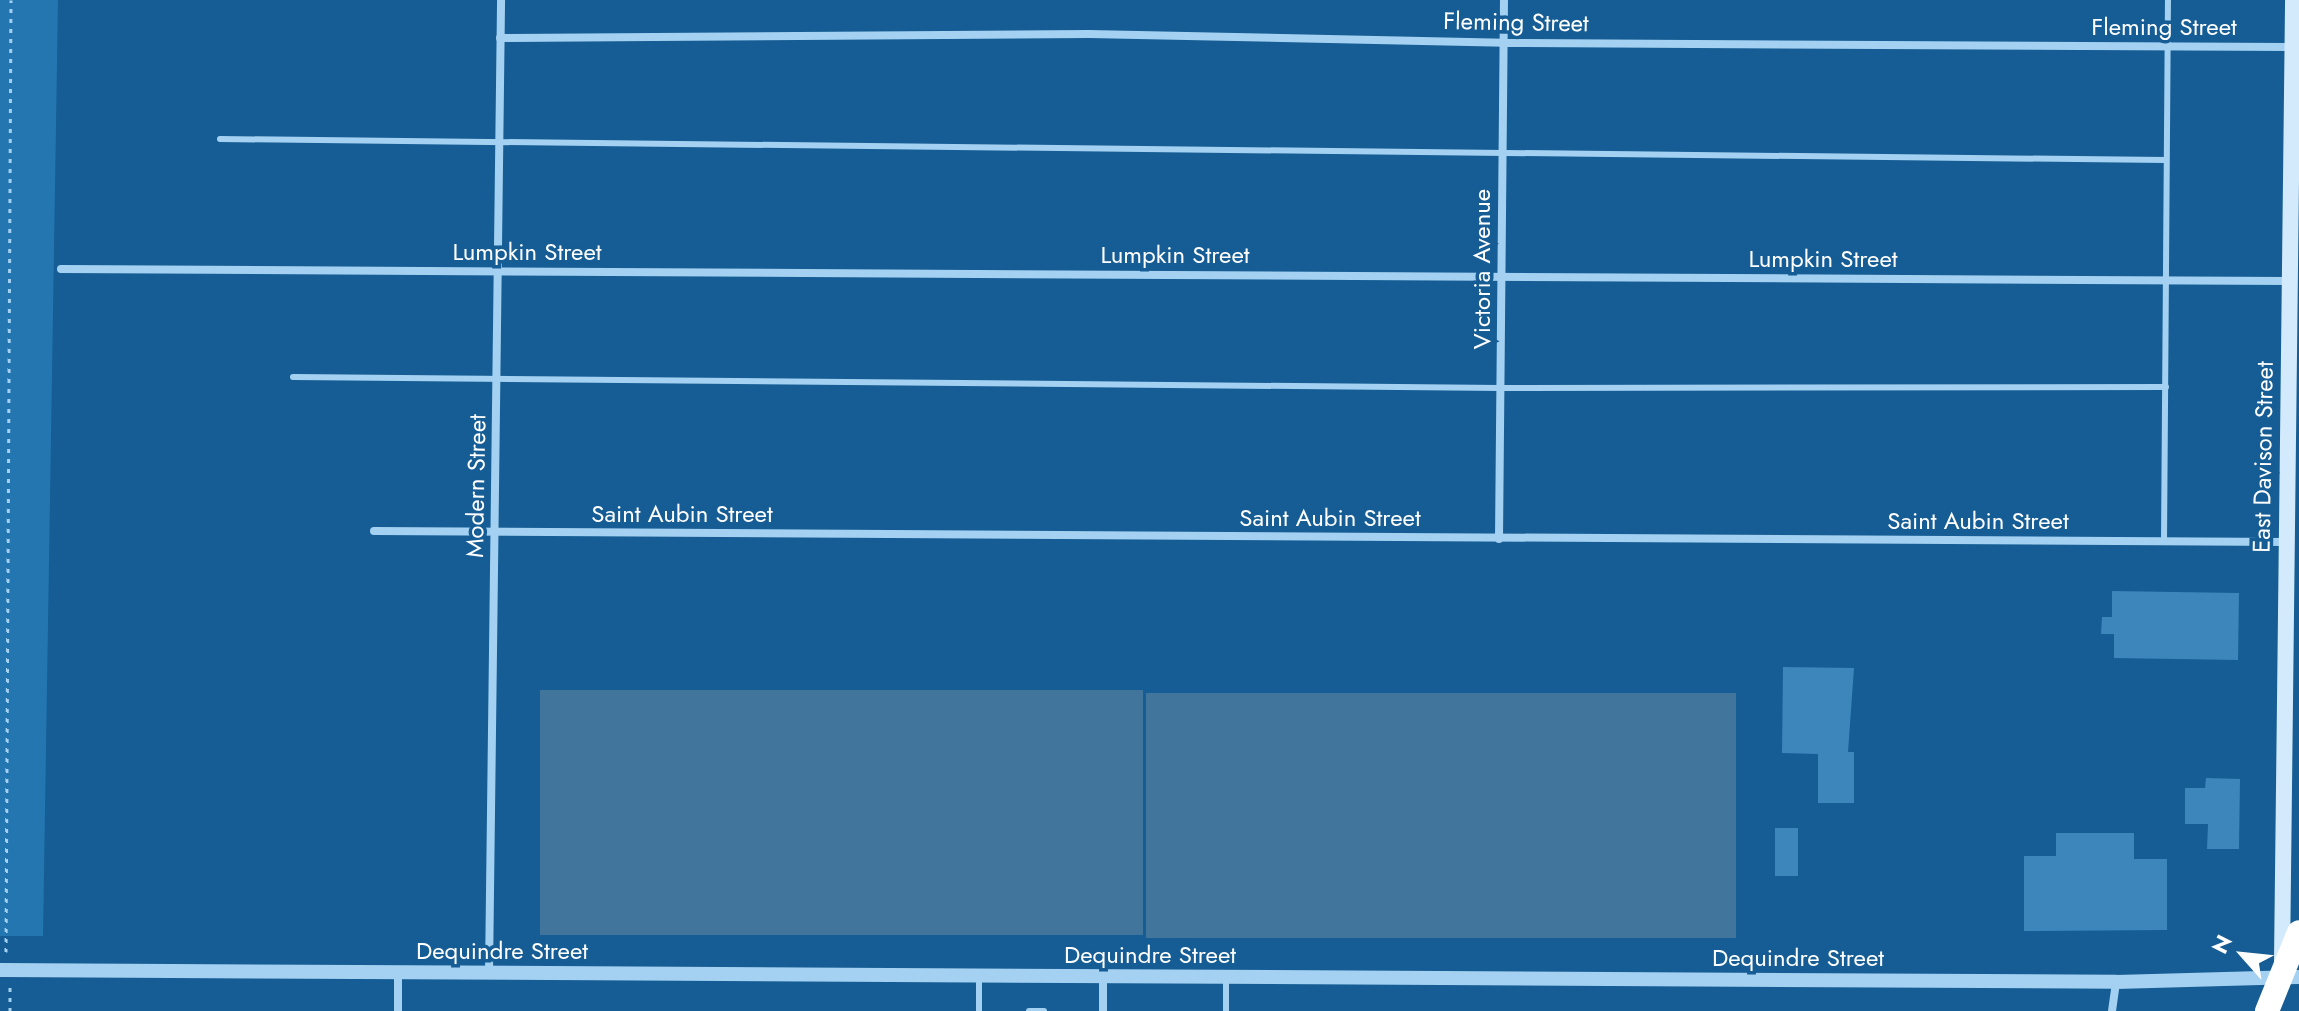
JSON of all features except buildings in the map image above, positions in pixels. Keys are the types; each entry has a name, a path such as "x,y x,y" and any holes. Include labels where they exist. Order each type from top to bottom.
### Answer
{"highway":[{"path":"2267,1011 2291,923"}],"main road":[{"name":"East Davison Street","path":"2282,1011 2290,976 2291,923 2287,542 2293,0"}],"street":[{"name":"Modern Street","path":"489,973 501,0"},
{"name":"Victoria Avenue","path":"1499,539 1504,0"},
{"name":"Fleming Street","path":"500,38 1089,34 1504,43 2292,47"},
{"name":"Lumpkin Street","path":"61,269 2289,281"},
{"name":"Saint Aubin Street","path":"374,531 2287,542"},
{"name":"Dequindre Street","path":"5,970 2116,982 2290,976"},
{"path":"398,972 398,1011"},
{"path":"1103,977 1103,1011"},
{"path":"2112,1011 2116,982"}],"lane":[{"path":"2164,542 2168,0"},
{"path":"220,139 2166,160"},
{"path":"293,377 1501,388 2166,387"},
{"path":"979,976 979,1011"},
{"path":"1226,978 1226,1011"},
{"path":"1029,1011 1044,1011"}],"path":[{"path":"10,1011 3,934 11,0"}],"shaded area":[{"path":"0,0 58,0 43,936 0,936"},
{"path":"540,690 1143,690 1143,935 540,935"},
{"path":"1146,693 1736,693 1736,938 1146,938"}]}
